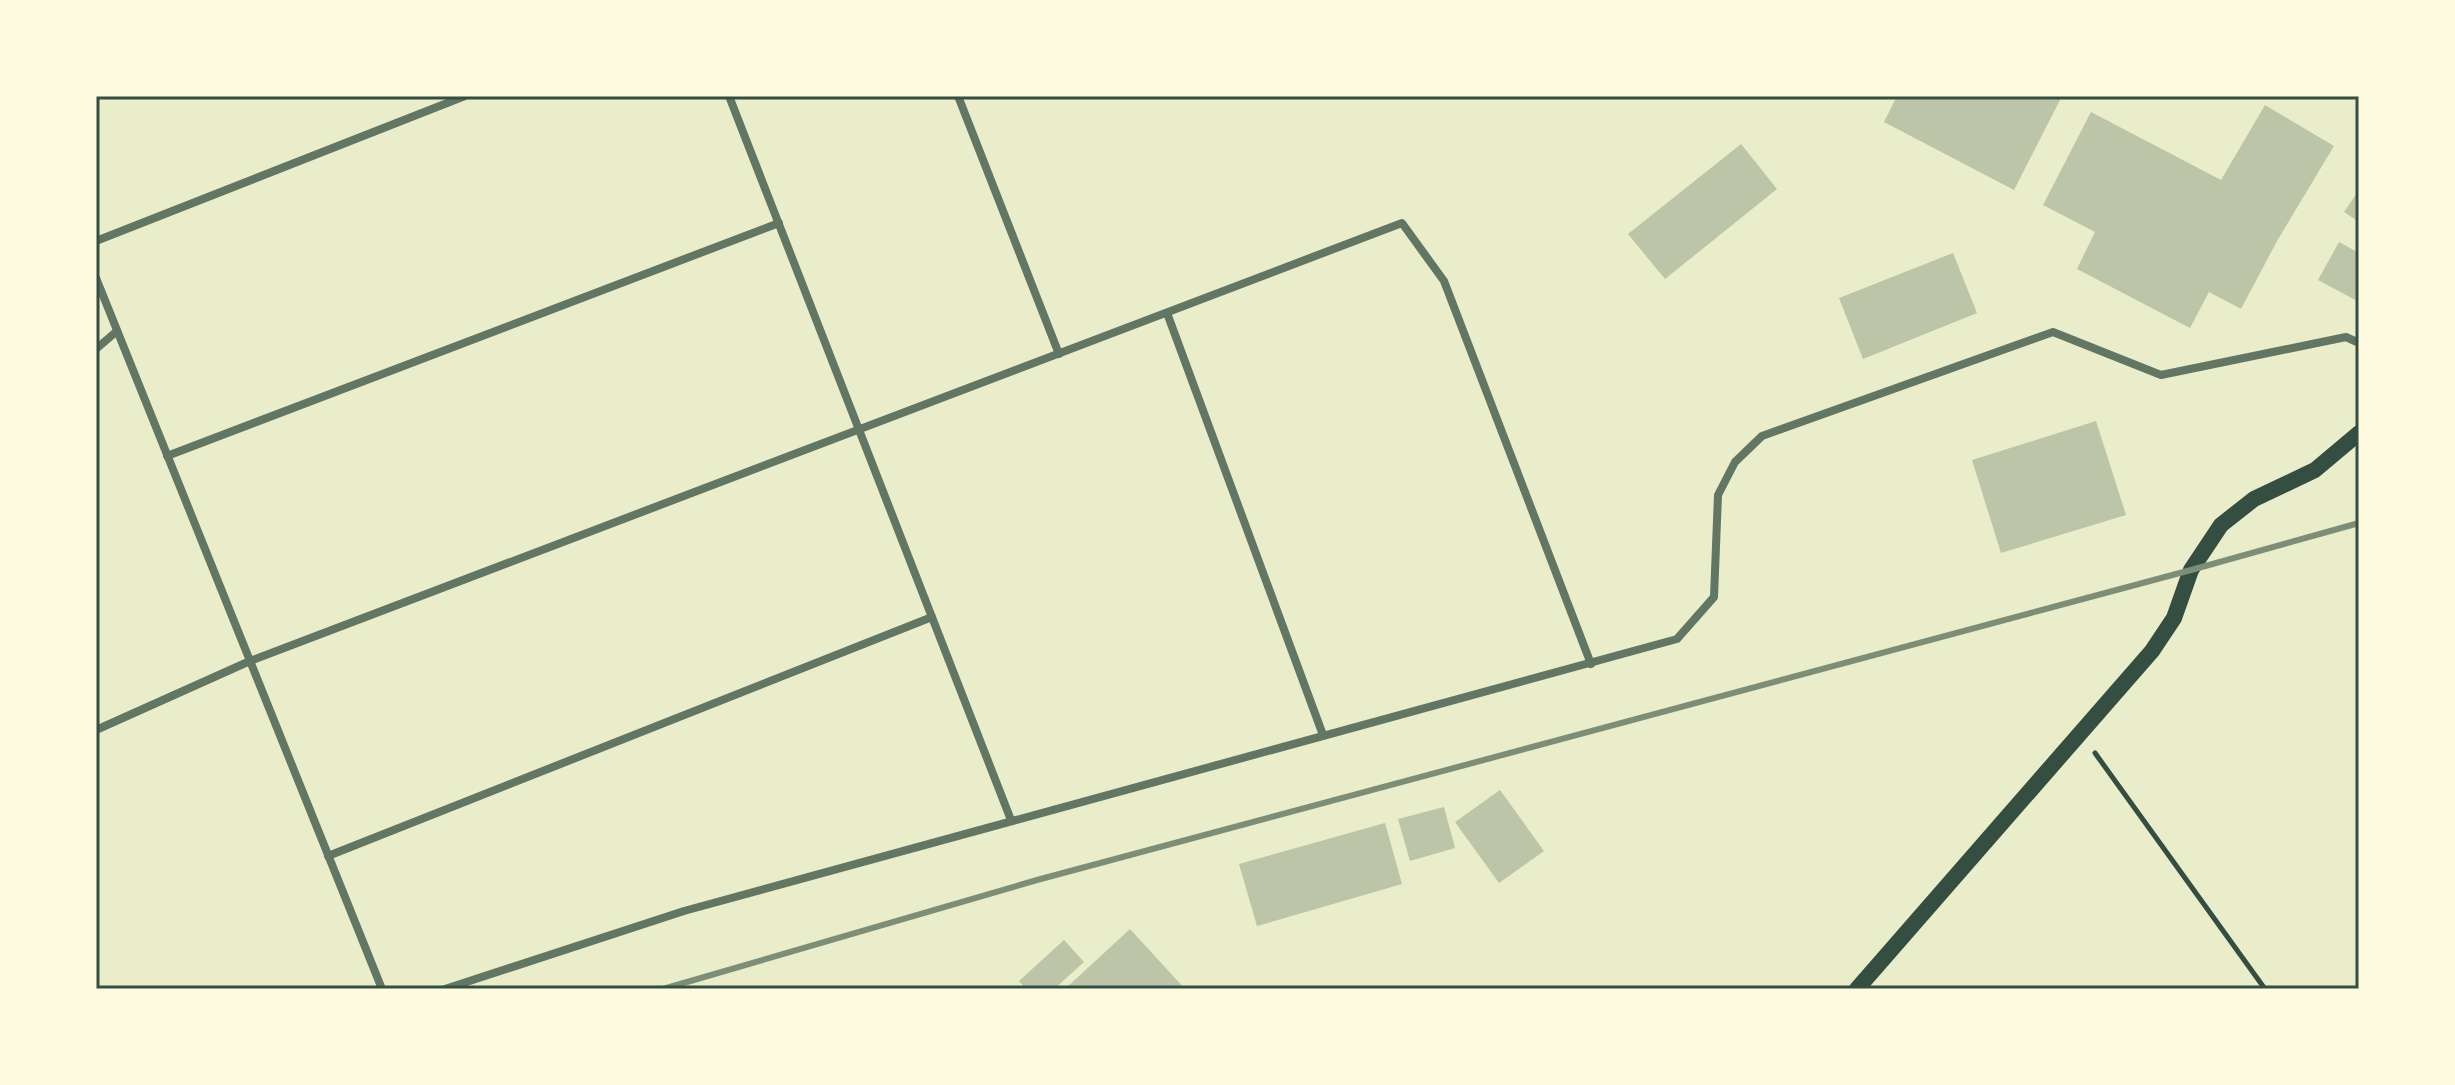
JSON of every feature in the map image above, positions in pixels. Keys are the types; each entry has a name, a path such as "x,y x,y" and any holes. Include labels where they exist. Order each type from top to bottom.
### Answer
{"main road":[{"path":"1857,989 2160,640 2174,618 2191,570 2221,525 2254,499 2315,470 2359,433"}],"street":[{"path":"96,241 465,96"},
{"path":"729,96 1011,820"},
{"path":"958,96 1059,354"},
{"path":"167,456 779,223"},
{"path":"96,730 250,661 1402,223 1444,281 1591,664"},
{"path":"96,278 382,989"},
{"path":"1167,313 1323,735"},
{"path":"96,349 117,331"},
{"path":"445,989 684,911 1677,639 1714,597 1718,495 1735,462 1762,436 2053,332 2161,375 2346,337 2359,343"},
{"path":"328,856 932,617"}],"path":[{"path":"2081,733 2265,989"}],"building":[{"path":"1897,96 2062,96 2014,190 1884,122"},
{"path":"2265,105 2334,146 2277,241 2241,309 2209,292 2190,328 2077,269 2095,232 2043,205 2091,112 2221,180"},
{"path":"1741,144 1777,189 1665,279 1628,234"},
{"path":"2359,190 2359,222 2344,212"},
{"path":"2339,242 2359,253 2359,302 2318,280"},
{"path":"1953,253 1977,313 1863,359 1839,298"},
{"path":"2096,421 2126,515 2001,553 1972,460"},
{"path":"1500,790 1544,851 1499,883 1455,822"},
{"path":"1444,807 1455,848 1410,861 1398,819"},
{"path":"1385,823 1402,884 1257,926 1239,864"},
{"path":"1130,929 1185,989 1065,989"},
{"path":"1064,940 1084,962 1054,989 1026,989 1019,981"}],"railway":[{"path":"663,989 1037,880 2359,523"}]}
